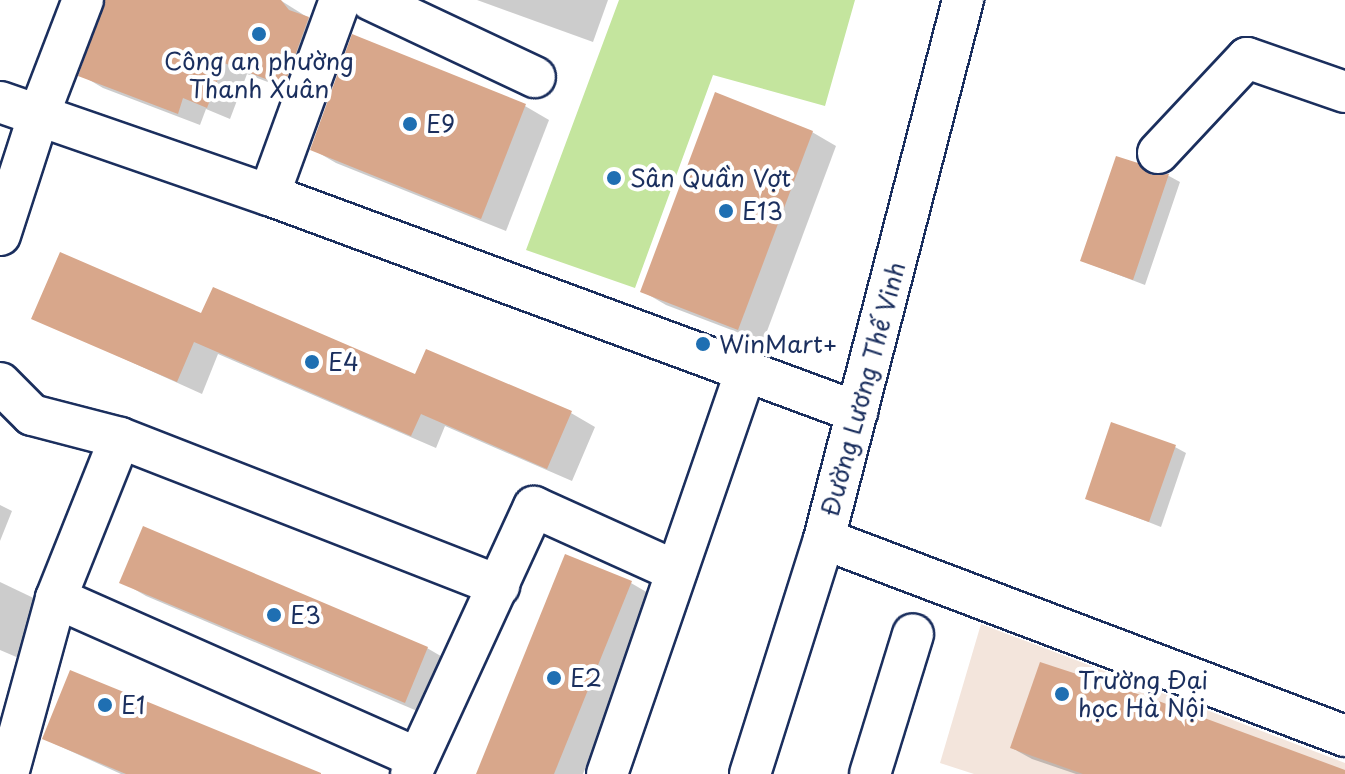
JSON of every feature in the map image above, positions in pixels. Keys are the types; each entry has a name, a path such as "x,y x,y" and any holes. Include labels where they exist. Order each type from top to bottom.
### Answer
{"street":[{"path":"0,235 38,117 83,0"},
{"path":"269,195 340,0"},
{"path":"371,0 535,77"},
{"name":"Đường Lương Thế Vinh","path":"750,774 824,539 963,0"},
{"path":"1158,153 1247,58 1345,92"},
{"path":"0,102 269,195 857,412"},
{"path":"607,774 746,371"},
{"path":"0,383 32,415 120,438 499,586"},
{"path":"8,774 56,598 120,438"},
{"path":"56,598 414,766 534,507 676,571"},
{"path":"824,539 1345,736"},
{"path":"870,774 913,634"}],"shaded area":[{"name":"Trường Đại học Hà Nội","path":"981,624 1345,763 1345,774 974,774 940,763"}],"green space":[{"name":"Sân Quần Vợt","path":"619,0 855,0 825,106 713,75 635,288 526,250"}],"building":[{"path":"105,0 281,0 289,10 309,17 284,86 224,63 207,108 183,98 178,114 78,76"},
{"name":"E9","path":"352,34 526,104 481,219 310,150"},
{"name":"E13","path":"715,92 813,131 738,330 640,292"},
{"path":"1116,156 1138,163 1152,175 1169,174 1133,280 1080,261"},
{"name":"E4","path":"60,252 201,313 213,287 415,374 426,349 572,411 547,469 421,414 411,436 194,342 177,382 31,319"},
{"path":"1111,422 1176,445 1149,522 1085,499"},
{"name":"E3","path":"143,526 428,647 405,703 119,583"},
{"name":"E2","path":"565,554 632,581 554,774 476,774"},
{"path":"1040,662 1153,699 1345,770 1345,774 1083,774 1010,748"},
{"name":"E1","path":"70,670 321,774 126,774 42,739"}],"place":[{"name":"Công an phường Thanh Xuân","path":"259,34"},
{"name":"E9","path":"410,124"},
{"name":"Sân Quần Vợt","path":"614,178"},
{"name":"E13","path":"726,211"},
{"name":"WinMart+","path":"703,344"},
{"name":"E4","path":"312,362"},
{"name":"E3","path":"274,615"},
{"name":"E2","path":"554,678"},
{"name":"Trường Đại học Hà Nội","path":"1062,694"},
{"name":"E1","path":"105,705"}]}
